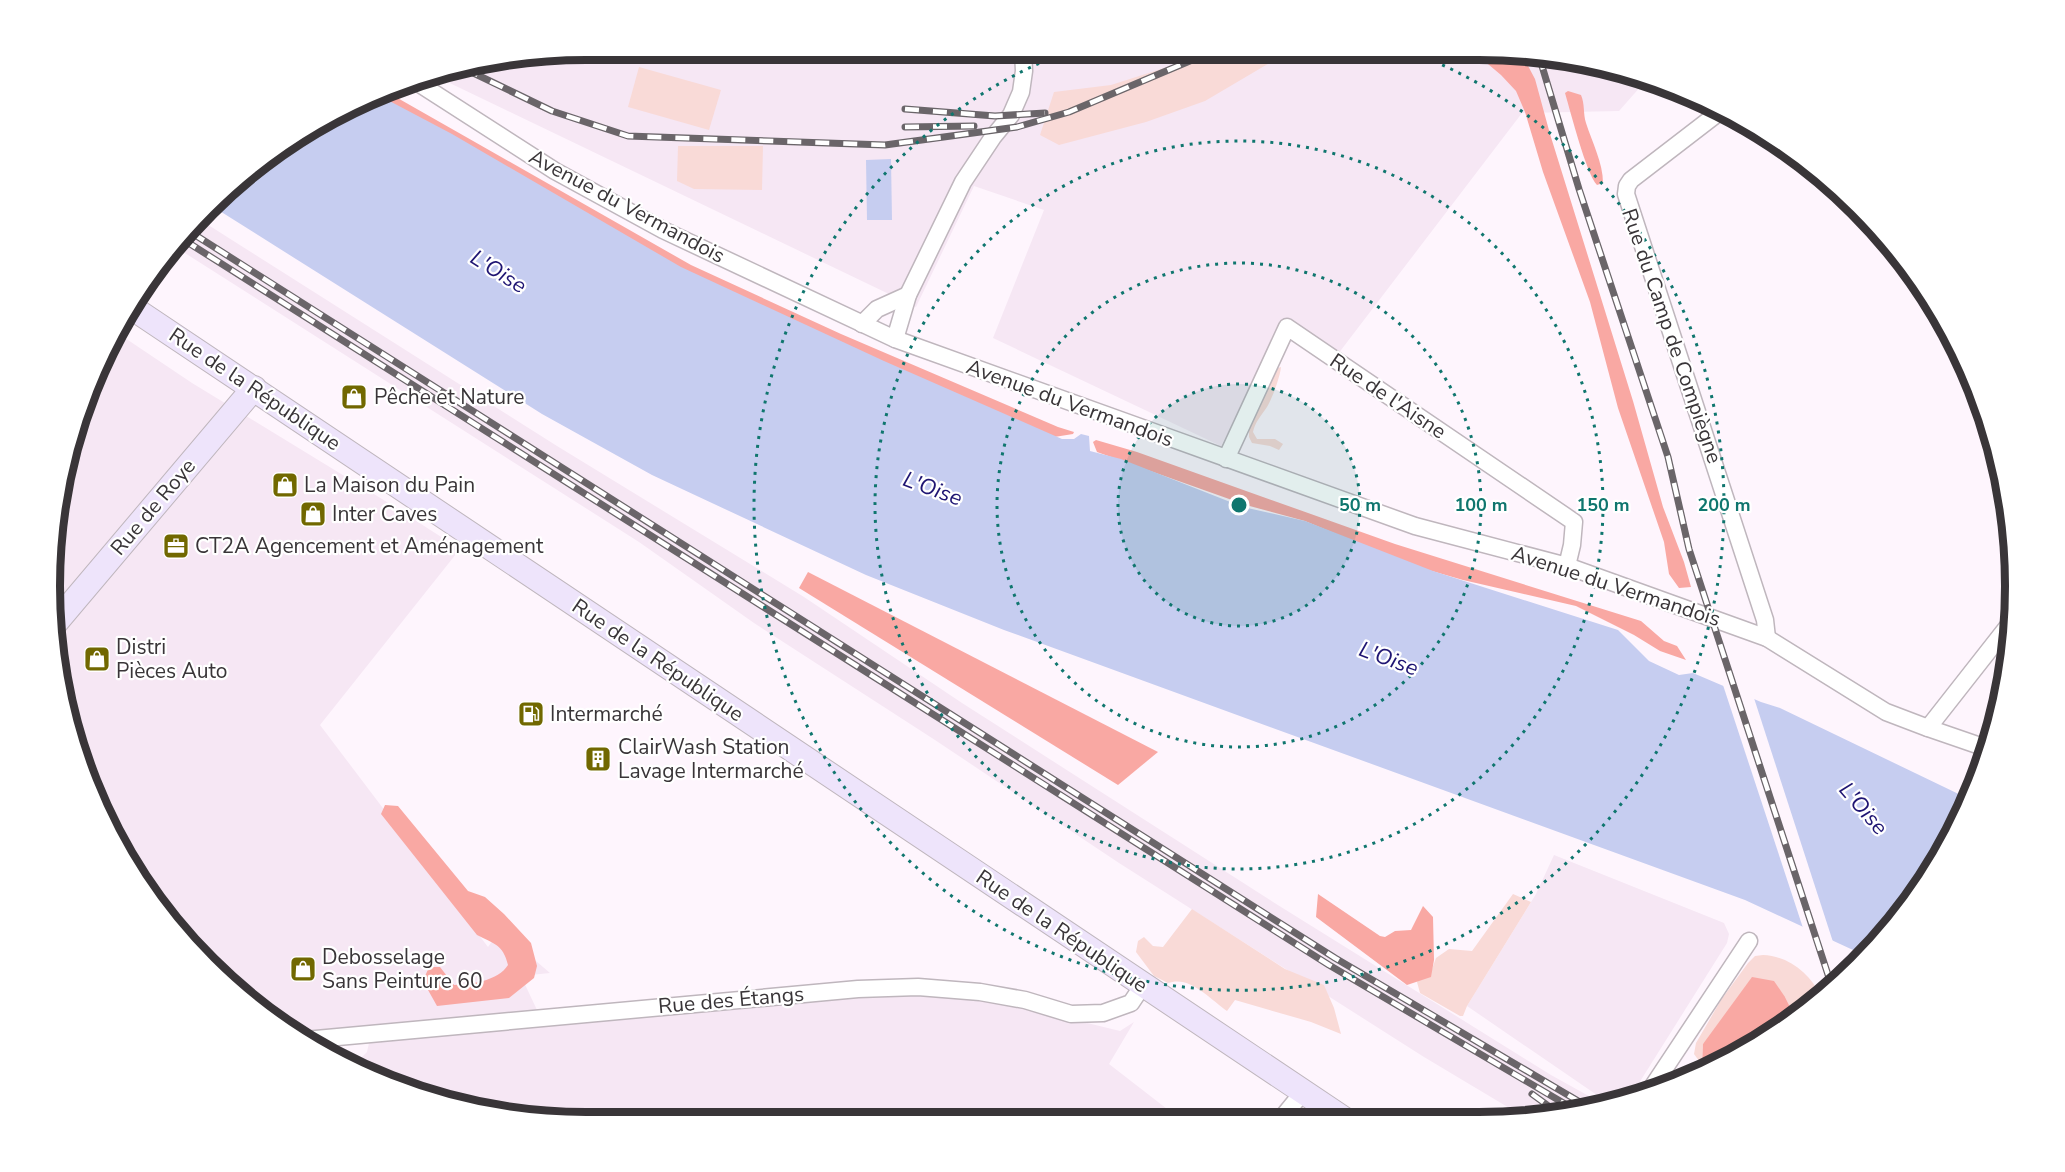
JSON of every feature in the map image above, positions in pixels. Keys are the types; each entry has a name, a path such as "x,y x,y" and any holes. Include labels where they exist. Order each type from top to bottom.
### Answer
{"main road":[{"name":"Rue de la République","path":"138,311 1333,1112"},
{"name":"Rue de Roye","path":"61,616 254,388"}],"street":[{"path":"895,339 908,295 963,182 1011,115 1021,92 1023,60"},
{"name":"Avenue du Vermandois","path":"423,86 555,171 663,230 895,339 1415,526 1567,566 1767,638 1887,712 1980,745"},
{"name":"Rue du Camp de Compiègne","path":"1715,116 1631,180 1626,194 1766,620 1767,638"},
{"path":"862,324 877,309 908,295"},
{"name":"Rue de l'Aisne","path":"1226,459 1287,327 1574,522 1567,566"},
{"path":"1928,728 2003,633"},
{"path":"1656,1081 1749,941"},
{"name":"Rue des Étangs","path":"318,1039 858,989 918,987 980,992 1025,1000 1071,1014 1103,1013 1131,1004 1143,985"},
{"path":"1287,1112 1303,1092"}],"shaded area":[{"path":"586,60 1479,60 1513,61 1582,70 1641,86 1619,111 1522,113 1338,354 1285,321 1221,446 993,338 1044,210 974,186 916,307 443,80 483,70 517,65"},
{"path":"1190,60 1274,60 1205,101 1146,122 1059,145 1040,135 1054,92 1111,85"},
{"path":"1483,60 1524,62 1527,64 1535,79 1663,507 1691,587 1679,588 1669,574 1664,542 1618,408 1590,302 1543,172 1525,112 1516,91"},
{"path":"639,67 721,90 709,130 628,107"},
{"path":"1568,91 1581,95 1585,120 1599,160 1603,183 1597,185 1588,168 1565,93"},
{"path":"395,96 691,265 841,334 1074,432 1048,438 692,283 381,102"},
{"path":"678,146 763,146 762,190 694,189 677,181"},
{"path":"206,223 557,446 804,597 962,703 1273,902 1551,1075 1594,1099 1514,1111 1424,1057 1119,863 754,623 639,542 181,251"},
{"path":"123,337 192,383 460,549 320,725 488,947 500,930 550,973 521,976 545,1027 872,992 993,1000 1120,1031 1134,1022 1109,1064 1171,1112 552,1111 483,1102 417,1084 363,1062 361,1058 367,1052 369,1043 329,1045 323,1042 266,1003 214,958 169,906 130,849 114,819 88,755 70,689 65,655 61,620 61,552 70,483 78,450 100,385"},
{"path":"1281,367 1271,399 1253,432 1257,439 1275,439 1283,444 1279,450 1252,443 1249,428 1278,368"},
{"path":"1096,440 1137,452 1395,544 1641,621 1664,641 1677,646 1686,660 1660,651 1634,635 1576,606 1463,580 1411,565 1305,521 1246,505 1097,452 1093,442"},
{"path":"808,572 1158,752 1118,785 799,588"},
{"path":"385,805 398,806 468,891 485,897 531,943 537,966 534,978 509,998 437,1006 423,981 429,967 440,967 454,985 491,978 498,975 508,965 500,949 477,935 381,814"},
{"path":"1554,855 1724,923 1729,934 1727,943 1636,1088 1601,1098 1467,1006 1536,894"},
{"path":"1318,894 1380,936 1385,937 1395,931 1411,930 1423,906 1433,917 1434,960 1431,977 1407,985 1316,917"},
{"path":"1513,894 1531,902 1463,1016 1420,993 1417,982 1421,973 1432,969 1436,958 1449,949 1472,951"},
{"path":"1192,909 1285,969 1324,985 1334,1008 1341,1034 1311,1022 1235,1000 1227,1011 1192,985 1176,981 1168,983 1154,976 1136,952 1138,941 1144,937 1153,946 1163,947"},
{"path":"1755,956 1773,956 1790,963 1805,974 1816,989 1791,1009 1785,997 1703,1044 1701,1063 1694,1054 1696,1043 1721,1000"},
{"path":"1752,977 1774,981 1791,1009 1742,1042 1702,1062 1703,1044"}],"water":[{"name":"L'Oise","path":"387,99 452,134 681,267 884,361 1062,439 1074,439 1081,434 1089,436 1090,451 1121,459 1243,507 1305,521 1433,571 1618,630 1649,661 1679,675 1693,673 1780,708 1961,795 1935,849 1916,878 1896,906 1857,952 1745,900 1004,630 866,575 652,475 542,414 218,210 266,169 294,149 323,130"},
{"path":"891,159 892,220 867,220 866,160"}],"pier":[{"path":"1722,682 1753,695 1834,945 1804,931"}],"railway":[{"path":"472,73 552,111 628,136 885,145 1017,127 1069,112 1192,60"},
{"path":"1541,64 1579,189 1668,457 1689,549 1829,978"},
{"path":"905,109 995,116 1045,113"},
{"path":"905,127 974,126"},
{"path":"195,235 1335,958 1580,1102"},
{"path":"188,243 1329,965 1566,1104"},
{"path":"1532,1094 1550,1107"}],"place":[{"name":"Pêche et Nature","path":"354,397"},
{"name":"La Maison du Pain","path":"285,485"},
{"name":"Inter Caves","path":"313,514"},
{"name":"CT2A Agencement et Aménagement","path":"176,546"},
{"name":"Distri Pièces Auto","path":"97,659"},
{"name":"Intermarché","path":"531,714"},
{"name":"ClairWash Station Lavage Intermarché","path":"598,759"},
{"name":"Debosselage Sans Peinture 60","path":"303,969"}]}
